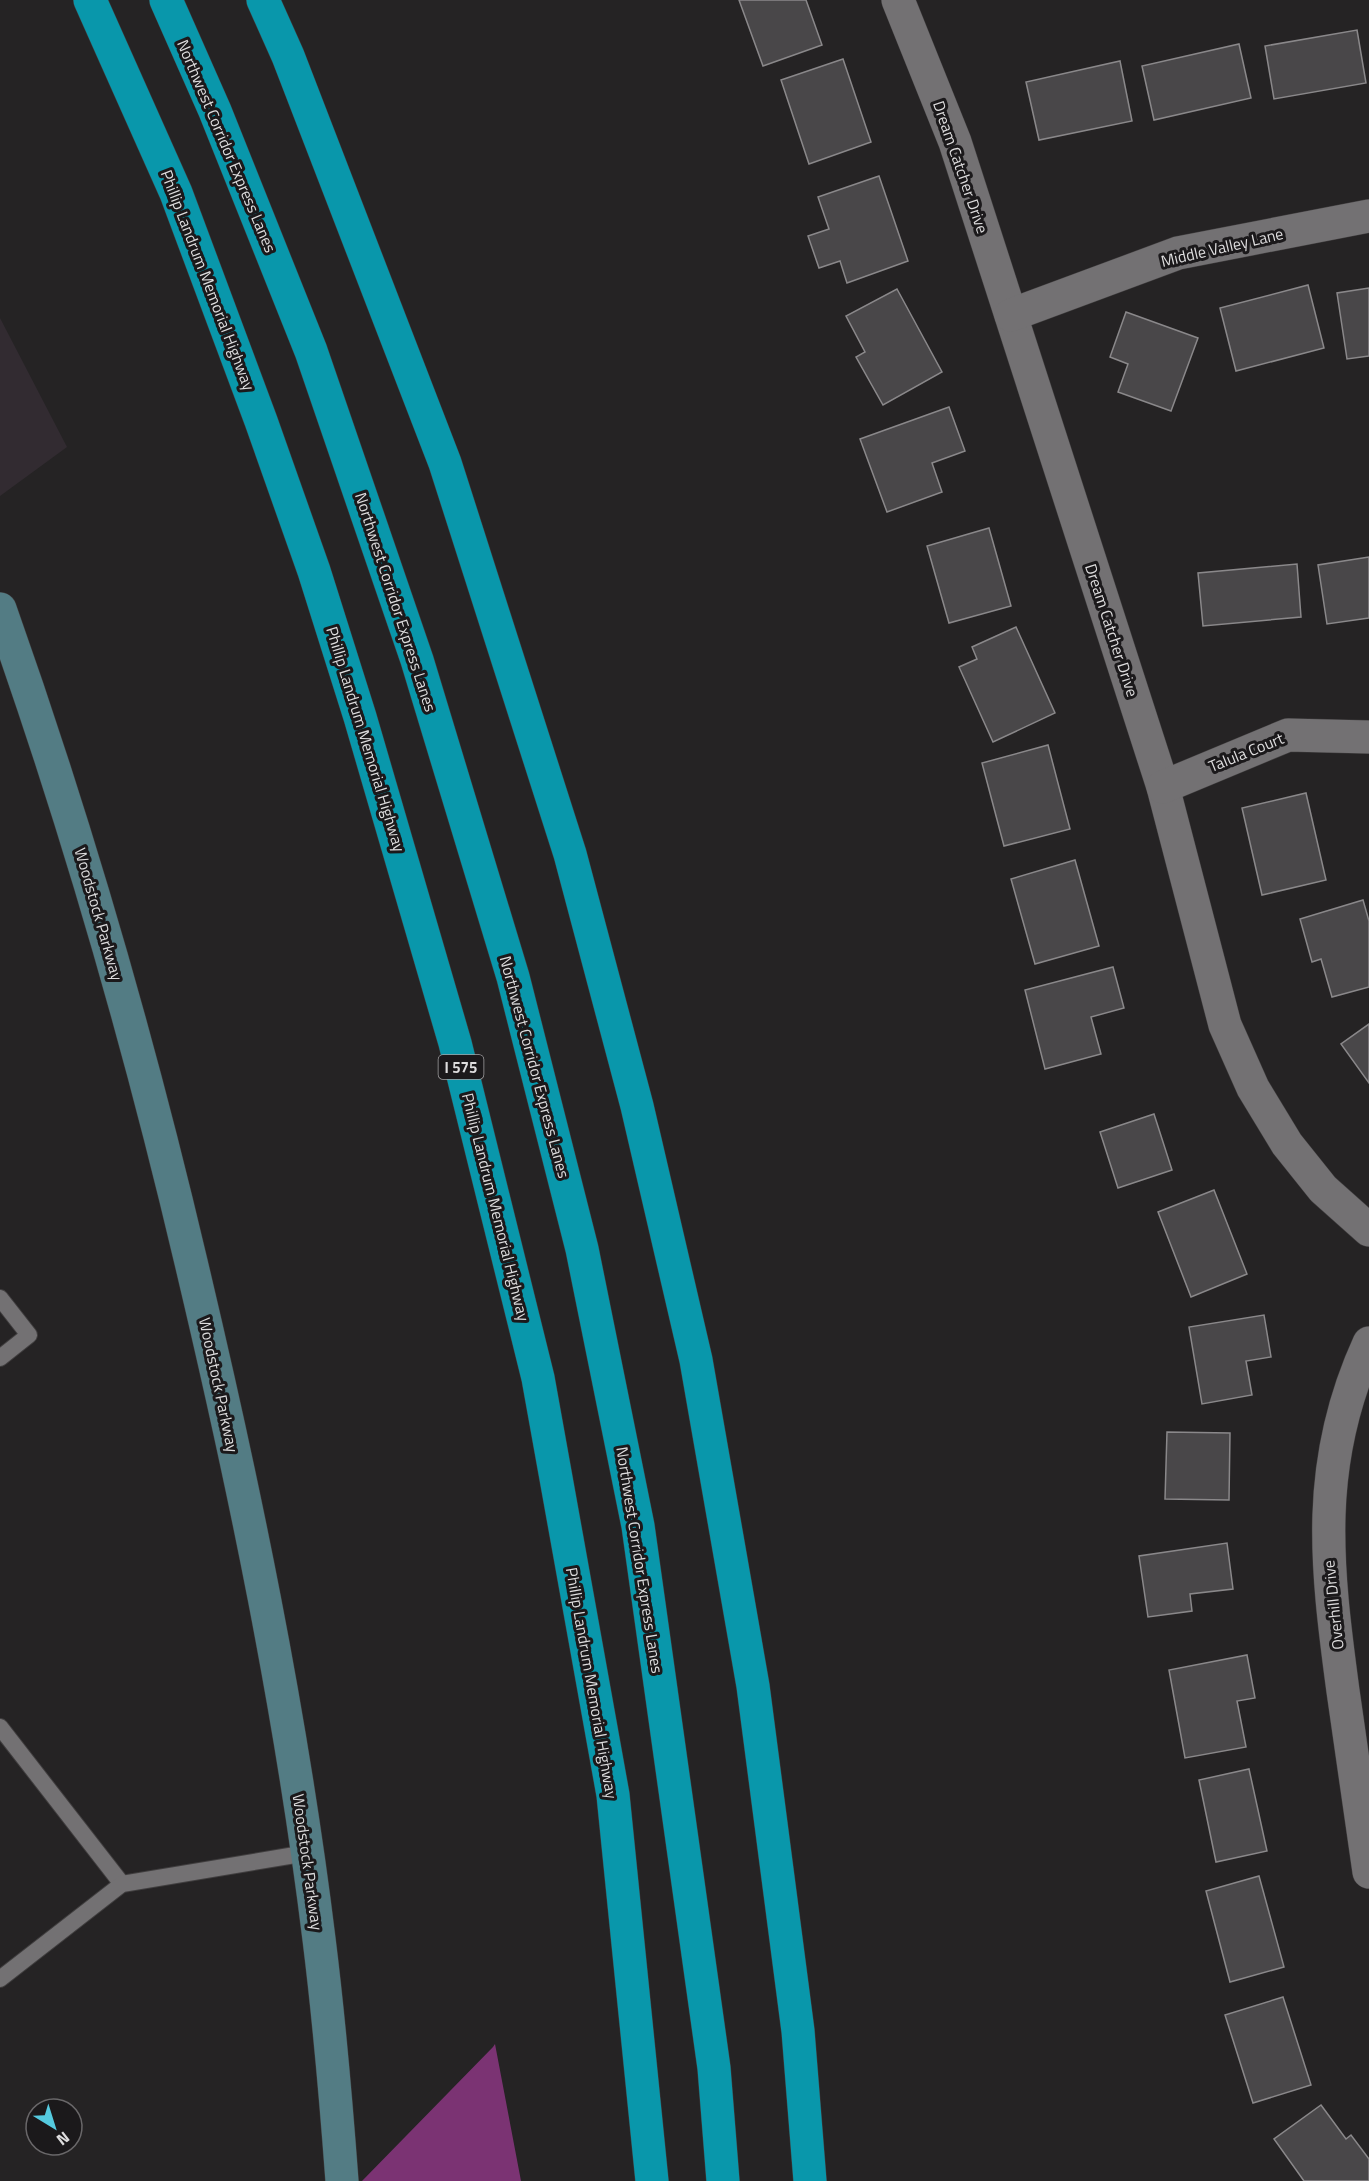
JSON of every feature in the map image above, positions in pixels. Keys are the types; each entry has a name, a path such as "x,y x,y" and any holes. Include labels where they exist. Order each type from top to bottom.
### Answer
{"highway":[{"name":"Phillip Landrum Memorial Highway","path":"90,0 176,193 269,442 360,717 455,1044 538,1378 613,1795 652,2181"},
{"name":"Northwest Corridor Express Lanes","path":"166,0 215,111 311,351 417,660 513,977 579,1237 638,1526 714,2068 723,2181"},
{"path":"263,0 288,56 445,463 570,854 637,1106 696,1360 753,1686 798,2031 810,2181"}],"main road":[{"name":"Woodstock Parkway","path":"0,609 78,844 167,1162 240,1479 275,1658 307,1853 319,1939 342,2181"}],"street":[{"name":"Dream Catcher Drive","path":"898,0 955,142 1162,787 1225,1025 1238,1057 1269,1117 1298,1160 1323,1189 1369,1230"},
{"name":"Middle Valley Lane","path":"1011,315 1178,253 1369,216"},
{"name":"Talula Court","path":"1162,787 1288,735 1369,737"},
{"name":"Overhill Drive","path":"1369,1343 1344,1407 1335,1443 1327,1533 1331,1600 1369,1872"}],"lane":[{"path":"0,1298 29,1335 0,1358"},
{"path":"0,1727 122,1884"},
{"path":"0,1979 122,1884 307,1853"}],"shaded area":[{"path":"0,318 67,447 0,496"},
{"path":"495,2044 521,2181 362,2181 493,2047"}],"building":[{"path":"739,0 806,0 822,45 763,66"},
{"path":"1357,30 1366,83 1274,99 1265,46"},
{"path":"1239,44 1251,98 1154,120 1142,66"},
{"path":"843,59 871,142 809,164 781,80"},
{"path":"1120,61 1132,121 1039,140 1026,82"},
{"path":"879,176 908,261 847,283 840,261 819,268 808,236 829,229 818,197"},
{"path":"1308,285 1324,348 1236,371 1220,308"},
{"path":"1369,288 1369,356 1347,359 1337,293"},
{"path":"897,289 942,372 883,405 856,357 865,352 846,316"},
{"path":"1126,312 1198,338 1171,411 1118,392 1128,364 1110,357"},
{"path":"949,407 965,451 932,463 942,492 887,512 860,439"},
{"path":"989,528 1011,606 949,623 927,546"},
{"path":"1369,557 1369,618 1327,624 1318,565"},
{"path":"1297,564 1301,617 1203,626 1198,573"},
{"path":"1016,627 1055,713 993,742 959,667 977,659 972,647"},
{"path":"1048,745 1070,829 1004,846 982,763"},
{"path":"1306,793 1326,880 1262,895 1242,808"},
{"path":"1075,860 1099,946 1035,964 1011,879"},
{"path":"1363,900 1369,921 1369,987 1332,997 1321,959 1312,962 1300,919"},
{"path":"1113,967 1124,1008 1091,1017 1101,1054 1045,1069 1025,990"},
{"path":"1369,1024 1369,1083 1341,1044"},
{"path":"1154,1114 1172,1170 1118,1188 1100,1132"},
{"path":"1214,1190 1247,1274 1191,1297 1158,1212"},
{"path":"1264,1315 1271,1357 1246,1361 1252,1395 1202,1404 1189,1327"},
{"path":"1167,1432 1230,1433 1229,1500 1165,1499"},
{"path":"1227,1543 1233,1589 1190,1594 1192,1611 1148,1617 1139,1556"},
{"path":"1247,1655 1255,1698 1237,1701 1246,1747 1185,1758 1169,1670"},
{"path":"1249,1769 1267,1851 1216,1862 1199,1780"},
{"path":"1259,1876 1284,1967 1230,1982 1206,1891"},
{"path":"1283,1997 1311,2085 1253,2103 1225,2015"},
{"path":"1321,2105 1346,2139 1351,2135 1369,2159 1369,2181 1304,2181 1274,2139"}]}
